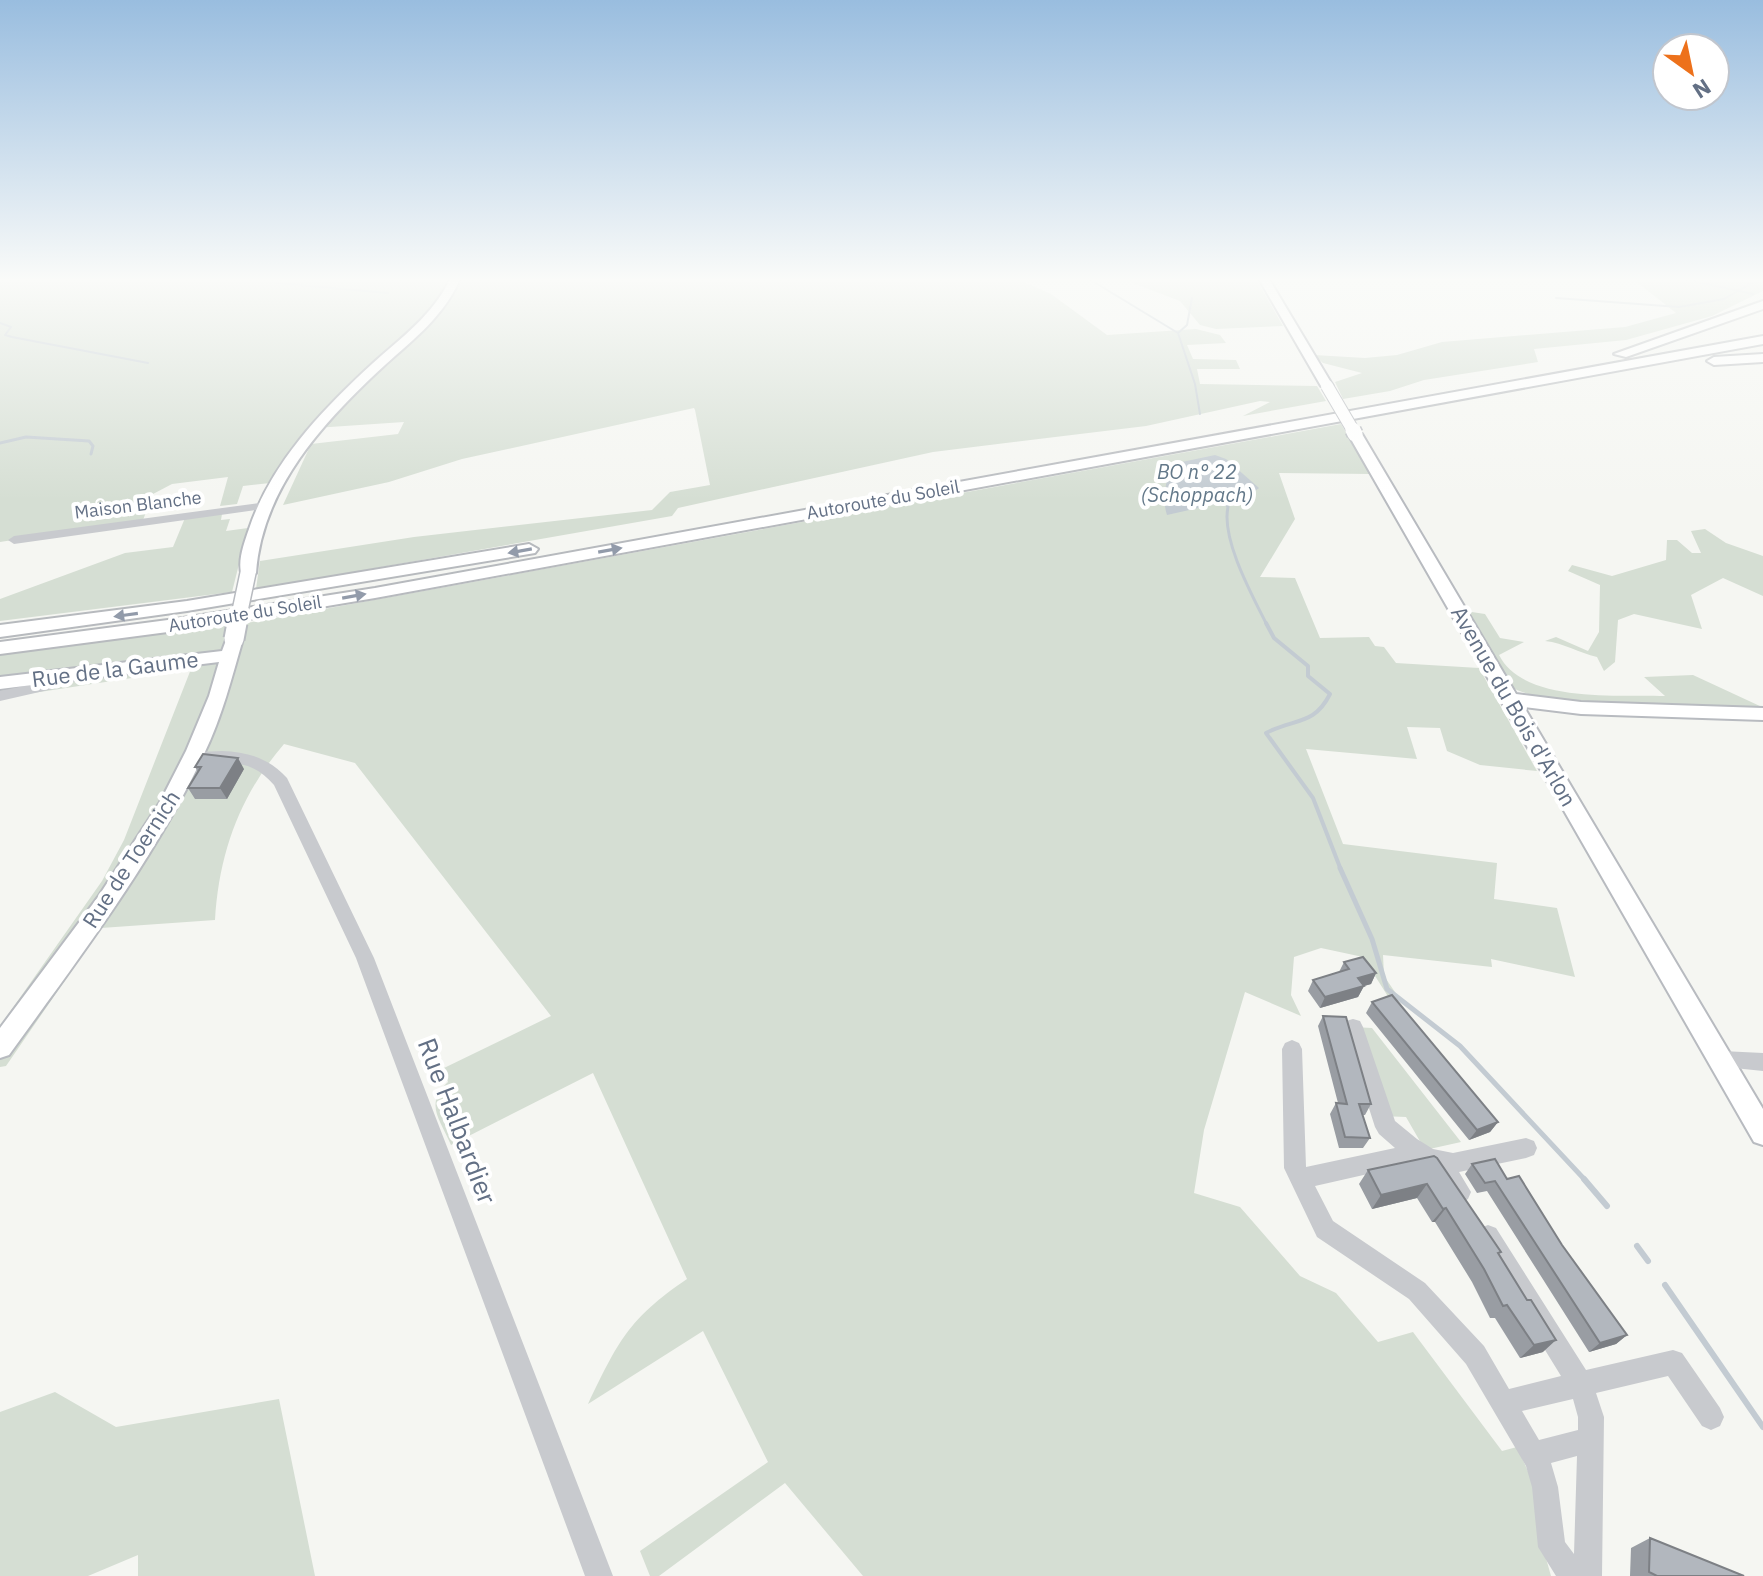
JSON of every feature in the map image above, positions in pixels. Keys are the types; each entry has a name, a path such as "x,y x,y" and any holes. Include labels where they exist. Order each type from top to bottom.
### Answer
{"highway":[{"path":"1621,354 1625,353"},
{"name":"Autoroute du Soleil","path":"0,631 376,576 1629,353"},
{"name":"Autoroute du Soleil","path":"0,648 183,624 375,593 1695,353"},
{"path":"1589,372 1763,358"}],"main road":[{"path":"267,506 289,465 315,428 392,353"},
{"name":"Avenue du Bois d'Arlon","path":"1307,353 1763,1133"},
{"name":"Rue de Toernich","path":"0,1047 153,833 196,757 215,713 233,647 252,542 267,506"},
{"name":"Rue de la Gaume","path":"0,683 68,675 233,647"},
{"path":"1512,702 1554,710 1581,708"},
{"path":"1512,702 1581,708 1763,714"},
{"path":"1532,736 1538,717 1554,710"}],"street":[{"name":"Maison Blanche","path":"14,540 267,506"},
{"path":"0,696 52,685 68,675"},
{"name":"Rue Halbardier","path":"196,757 235,755 260,761 271,768 281,782 365,958 599,1576"},
{"path":"1353,1027 1386,1127 1443,1166 1581,1385 1591,1417 1591,1440 1579,1574"},
{"path":"1292,1049 1295,1168 1325,1229 1426,1301 1475,1355 1533,1454 1545,1487 1552,1547 1579,1574"},
{"path":"1722,1060 1763,1062"},
{"path":"1299,1179 1412,1154 1453,1163 1526,1148"},
{"path":"1503,1403 1673,1362 1711,1417"},
{"path":"1533,1454 1591,1440"}],"shaded area":[{"path":"0,353 386,353 306,432 270,483 243,486 237,504 220,506 228,477 172,484 153,494 143,520 0,542"},
{"path":"396,353 1190,353 1193,359 1236,360 1240,369 1197,369 1200,384 1317,386 1326,401 1243,416 1270,402 1260,401 1146,426 933,452 678,508 672,516 256,589 260,561 414,537 652,510 670,492 710,485 694,408 462,459 389,482 283,505 311,444 398,434 404,422 315,428"},
{"path":"1535,353 1538,362 1424,380 1390,391 1343,399 1335,382 1362,373 1323,363 1314,355 1365,358"},
{"path":"1341,424 1371,474 1279,473 1295,519 1260,577 1295,578 1320,638 1369,637 1375,646 1384,647 1396,663 1479,668 1537,771 1480,765 1447,751 1440,728 1407,727 1417,759 1306,749 1343,844 1497,863 1494,899 1557,908 1575,977 1491,959 1492,967 1383,955 1384,976 1397,995 1389,998 1363,957 1321,948 1294,957 1291,995 1301,1016 1245,992 1204,1130 1194,1193 1240,1207 1300,1276 1336,1293 1378,1342 1413,1332 1502,1451 1517,1447 1532,1480 1538,1530 1551,1576 863,1576 785,1483 659,1576 650,1576 640,1551 768,1462 703,1331 588,1404 627,1333 651,1307 687,1279 593,1073 451,1145 436,1112 437,1097 448,1082 444,1068 551,1016 355,763 284,744 255,784 234,826 221,871 215,920 101,928 6,1066 0,1067 0,1026 102,881 124,840 191,669 0,698 0,655 227,623 224,640 244,638 247,623"},
{"path":"222,514 221,520 230,519 226,531 248,528 232,592 0,621 0,599 125,553 173,547 185,518"},
{"path":"1705,529 1726,543 1763,556 1763,596 1723,578 1691,595 1702,629 1634,614 1618,620 1615,662 1604,671 1597,657 1545,641 1556,637 1588,651 1599,632 1600,585 1568,571 1572,565 1612,576 1666,560 1667,540 1677,540 1692,553 1701,553 1691,531"},
{"path":"1465,611 1485,614 1500,638 1524,642 1499,655 1511,671 1529,682 1550,689 1598,695 1665,696 1644,677 1693,675 1762,707 1631,706 1531,695 1511,687"},
{"path":"1353,1027 1372,1028 1461,1142 1425,1150 1406,1117 1381,1116"},
{"path":"55,1392 116,1427 279,1399 315,1576 138,1576 138,1555 88,1576 0,1576 0,1412"}],"water":[{"name":"BO n° 22 (Schoppach)","path":"1215,455 1226,459 1259,488 1247,497 1167,515 1168,465"}],"building":[{"path":"203,754 238,758 220,788 188,788 201,767 195,767"},
{"path":"1363,957 1376,973 1358,978 1364,986 1325,997 1313,980 1349,969 1344,962"},
{"path":"1392,995 1498,1122 1477,1130 1372,1002"},
{"path":"1323,1016 1346,1017 1371,1104 1359,1104 1370,1138 1345,1137 1336,1103 1347,1104"},
{"path":"1434,1156 1501,1252 1498,1253 1527,1300 1531,1300 1556,1340 1534,1345 1507,1305 1503,1306 1446,1208 1443,1209 1427,1184 1381,1195 1368,1170"},
{"path":"1495,1159 1507,1179 1519,1176 1562,1245 1627,1335 1600,1343 1495,1181 1485,1183 1472,1164"},
{"path":"1650,1538 1744,1576 1657,1576 1649,1572"}],"waterway":[{"path":"93,353 148,363"},
{"path":"1185,353 1195,384 1200,414"},
{"path":"0,443 26,437 89,441 93,446 91,454"},
{"path":"1224,500 1228,507 1227,520 1233,550 1266,623"},
{"path":"1266,623 1274,638 1308,666 1308,676 1330,694 1310,716 1266,733 1313,798 1341,870"},
{"path":"1340,868 1372,939 1387,989 1460,1046 1586,1181"},
{"path":"1584,1179 1607,1206"},
{"path":"1637,1246 1648,1261"},
{"path":"1665,1285 1763,1427"}]}
